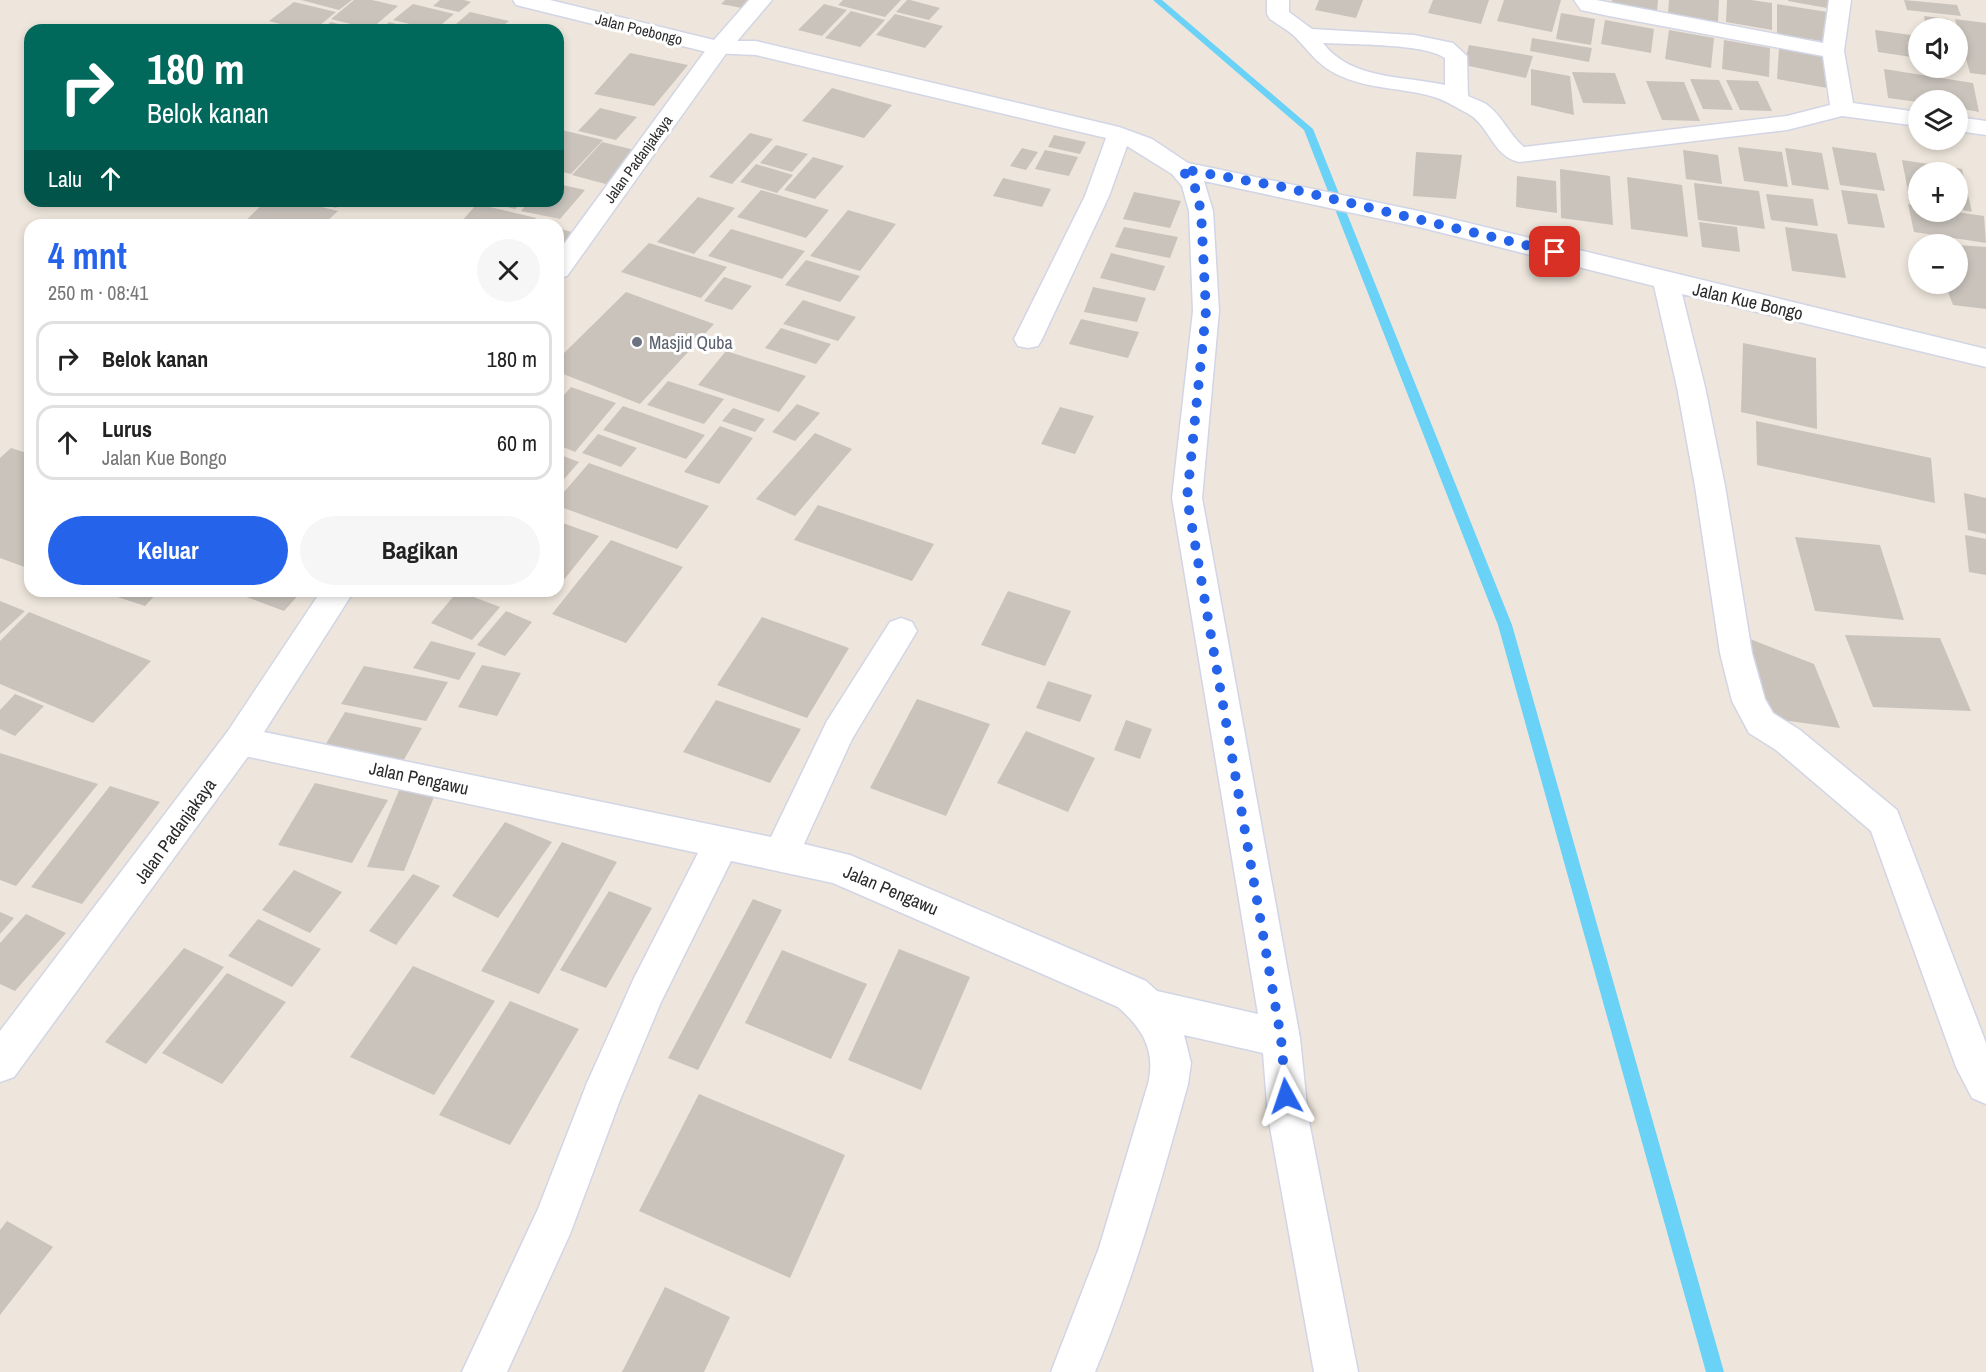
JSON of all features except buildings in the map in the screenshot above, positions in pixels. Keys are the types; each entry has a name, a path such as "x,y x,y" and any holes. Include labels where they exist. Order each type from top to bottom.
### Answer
{"street":[{"name":"Jalan Poebongo","path":"524,0 736,43"},
{"name":"Jalan Poebongo","path":"600,0 736,43"},
{"name":"Jalan Padanjakaya","path":"564,262 736,43 761,0"},
{"path":"1278,0 1278,14 1306,35 1319,53 1343,69 1375,81 1441,91 1457,98 1479,110 1496,129 1504,143 1519,155 1787,123 1842,109 1908,118"},
{"path":"1585,0 1586,3 1602,8 1833,51"},
{"path":"1839,0 1833,51 1842,109"},
{"path":"1306,35 1414,42 1445,48 1456,56 1457,98"},
{"path":"736,43 1119,134 1144,144 1181,169 1194,184 1201,211 1206,311 1187,498 1281,1038 1288,1116 1336,1372"},
{"path":"1968,125 1986,128"},
{"path":"1029,339 1097,196 1119,134"},
{"name":"Jalan Kue Bongo","path":"1181,169 1283,187 1511,240 1666,281 1986,358"},
{"path":"1666,281 1691,387 1710,486 1726,601 1736,653 1749,701 1761,723 1796,747 1885,821 1970,1053 1986,1084"},
{"name":"Jalan Padanjakaya","path":"0,1062 155,858 240,741 334,597"},
{"path":"781,854 839,731 901,631"},
{"name":"Jalan Pengawu","path":"240,741 837,867 887,886 1132,994 1148,1008 1166,1033 1171,1065 1148,1158 1099,1313 1073,1372"},
{"path":"484,1372 555,1219 601,1097 647,991 722,842"},
{"path":"1148,1008 1281,1038"}],"waterway":[{"path":"1157,0 1308,129 1505,625 1715,1372"}],"place":[{"name":"Masjid Quba","path":"637,342"}],"route":[{"path":"1286,1096 1281,1038 1187,498 1206,311 1201,211 1194,184 1181,169 1283,187 1555,252"}]}
